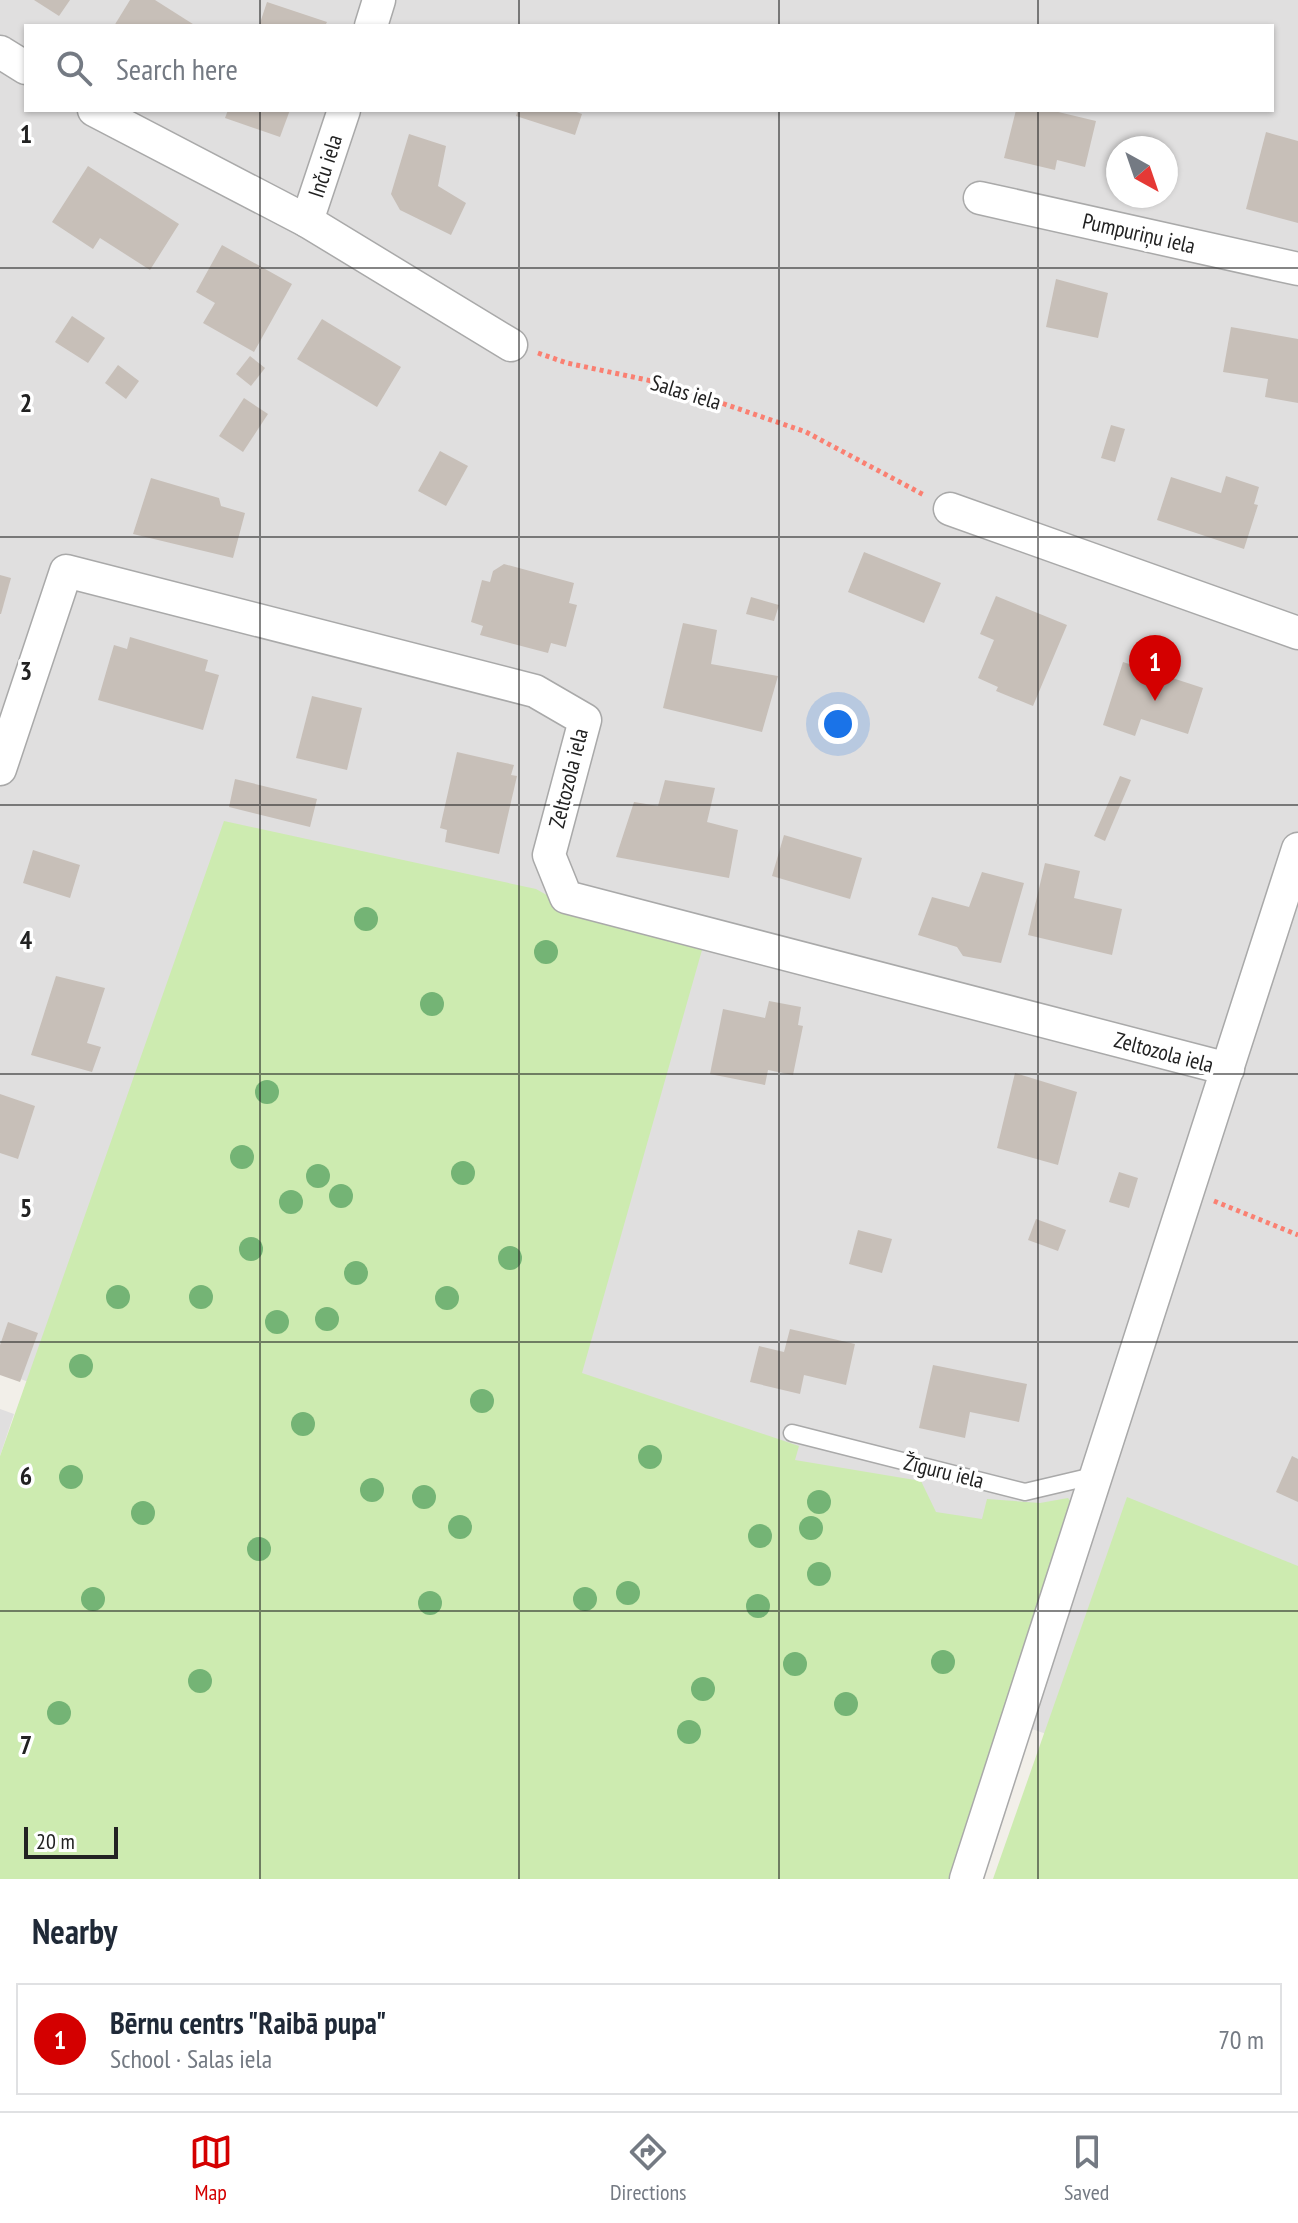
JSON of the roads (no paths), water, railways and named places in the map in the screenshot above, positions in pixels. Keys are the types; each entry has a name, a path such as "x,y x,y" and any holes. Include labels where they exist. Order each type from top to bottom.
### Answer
{"street":[{"path":"372,24 379,0"},
{"path":"0,52 24,67"},
{"path":"98,112 307,221 511,345"},
{"name":"Inču iela","path":"307,221 343,112"},
{"name":"Pumpuriņu iela","path":"980,198 1298,269"},
{"path":"950,509 1298,633"},
{"name":"Zeltozola iela","path":"0,769 66,571 535,691 585,720 549,855 566,897 1228,1069"},
{"path":"966,1879 1298,849"}],"lane":[{"name":"Žīguru iela","path":"792,1433 1025,1492 1097,1475"}],"place":[{"name":"Bērnu centrs \"Raibā pupa\"","path":"1155,701"}]}
